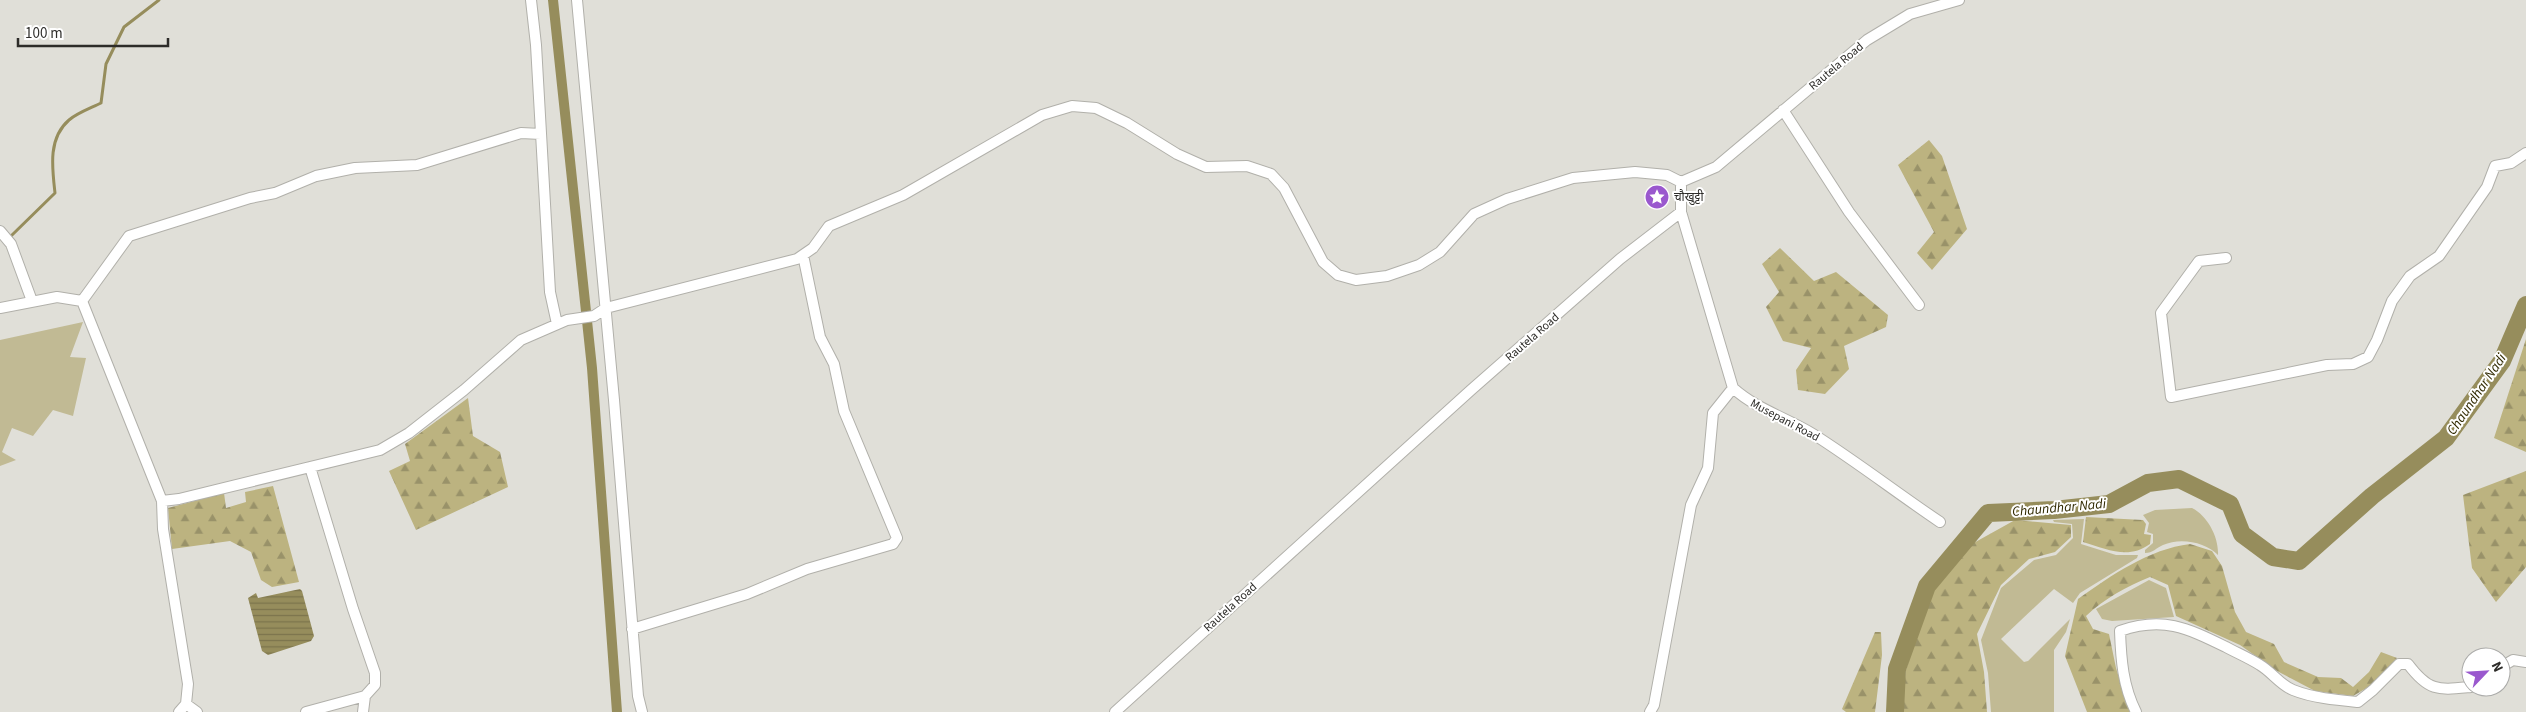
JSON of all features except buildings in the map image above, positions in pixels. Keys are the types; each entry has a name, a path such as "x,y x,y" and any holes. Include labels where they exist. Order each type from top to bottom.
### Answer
{"street":[{"path":"531,0 550,292 562,322"},
{"path":"577,0 606,308 638,696 642,712"},
{"name":"Rautela Road","path":"1681,182 1716,167 1867,40 1910,14 1959,0"},
{"path":"162,501 179,499 380,450 409,433 464,390 520,340 562,322 594,316 606,308 797,259 812,248 829,226 860,211 903,195 1042,115 1072,106 1096,108 1206,167 1247,166 1271,174 1284,188 1323,262 1338,275 1356,280 1387,276 1419,265 1440,252 1474,214 1508,199 1573,178 1635,172 1667,175 1681,182 1681,212 1733,388 1713,414 1708,468 1692,505 1654,705 1650,712"},
{"path":"1783,110 1848,212 1919,306"},
{"path":"82,301 129,236 250,198 275,193 316,176 355,168 417,165 521,133 541,134"},
{"path":"2226,258 2199,261 2161,313 2171,397 2327,365 2353,364 2368,357 2377,340 2392,301 2410,276 2439,256 2487,187 2495,166 2511,163 2526,153"},
{"name":"Rautela Road","path":"1115,712 1478,384 1620,259 1681,212"},
{"path":"0,231 11,244 32,301"},
{"path":"632,629 746,594 807,569 894,544 897,538 844,411 834,364 820,337 804,254"},
{"path":"0,308 58,297 82,301"},
{"path":"82,301 162,501 163,529 188,684 186,704 179,712"},
{"name":"Musepani Road","path":"1733,388 1743,398 1812,433 1940,522"},
{"path":"306,712 365,696 375,685 375,674 347,591 310,467"},
{"path":"2136,712 2127,693 2120,657 2120,631 2146,624 2159,623 2186,627 2261,665 2292,690 2330,699 2358,702 2374,690 2399,664 2408,664 2421,681 2442,690 2461,688"},
{"path":"2511,661 2526,662"},
{"path":"363,712 365,696"},
{"path":"186,704 197,712"}],"shaded area":[{"path":"83,322 70,357 86,358 73,416 53,410 33,436 12,428 2,452 16,460 0,466 0,340"},
{"path":"2192,508 2208,522 2217,542 2218,555 2200,544 2185,541 2163,545 2145,553 2145,550 2153,543 2153,534 2147,532 2149,523 2143,515 2155,510"},
{"path":"2084,519 2081,544 2116,555 2138,555 2137,558 2080,593 2073,603 2054,589 2001,639 2024,662 2028,661 2070,619 2066,632 2054,650 2054,712 1991,712 1988,673 1981,640 2001,588 2034,560 2056,555 2073,538 2072,524 2054,522 2053,520"},
{"path":"2149,580 2166,588 2174,617 2112,621 2102,619 2096,609"},
{"path":"300,589 314,636 311,641 268,655 262,651 248,598 256,593 258,598"}],"green space":[{"path":"1929,140 1942,156 1967,229 1932,270 1917,253 1934,232 1898,165"},
{"path":"1780,248 1814,281 1836,272 1888,315 1886,327 1844,346 1849,369 1825,394 1798,390 1796,370 1811,348 1783,341 1766,307 1779,292 1762,264"},
{"path":"2526,339 2526,452 2494,438"},
{"path":"468,398 473,436 500,452 508,487 416,530 389,471 410,461 405,444"},
{"path":"2526,471 2526,567 2496,602 2472,568 2463,495"},
{"path":"273,486 299,582 272,587 261,580 251,552 230,541 172,549 168,508 224,493 226,508 246,502 245,492"},
{"path":"2086,517 2143,520 2146,524 2144,534 2151,535 2150,544 2134,551 2117,552 2083,542"},
{"path":"2015,520 2071,525 2071,537 2055,552 2029,559 2001,585 1977,634 1984,672 1987,712 1901,712 1906,670 1919,628 1936,585 1970,545"},
{"path":"2190,544 2212,551 2222,566 2235,612 2246,632 2274,644 2284,662 2318,677 2341,678 2353,687 2369,672 2381,652 2397,658 2382,679 2353,696 2315,691 2277,671 2240,645 2176,616 2168,585 2150,577 2116,594 2086,616 2093,629 2109,634 2116,668 2130,712 2087,712 2065,656 2078,599 2131,564 2160,551"},
{"path":"1875,632 1881,632 1882,655 1875,712 1846,712 1842,709"}],"waterway":[{"path":"11,236 55,193 53,154 58,135 62,127 72,117 101,103 106,64 124,27 159,0"},
{"path":"553,0 592,368 617,712"},
{"name":"Chaundhar Nadi","path":"1895,712 1897,669 1927,586 1988,513 2054,510 2109,504 2148,483 2179,479 2230,504 2242,534 2273,557 2299,561 2372,496 2446,438 2502,361 2526,305"}],"place":[{"name":"चौखुट्टी","path":"1657,197"}]}
